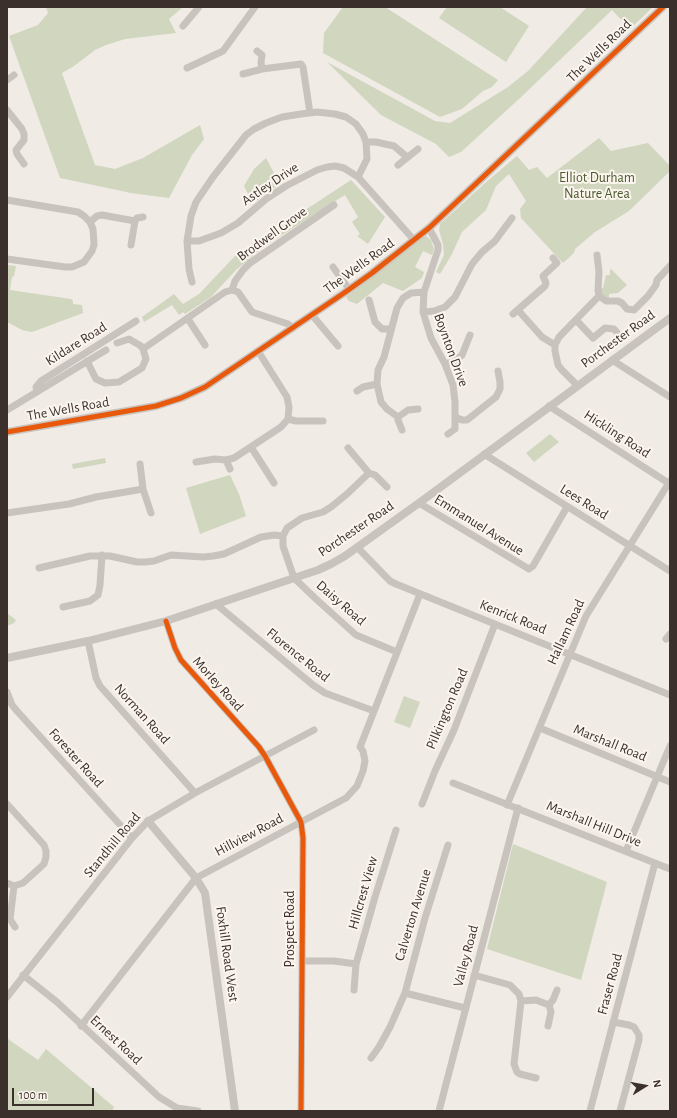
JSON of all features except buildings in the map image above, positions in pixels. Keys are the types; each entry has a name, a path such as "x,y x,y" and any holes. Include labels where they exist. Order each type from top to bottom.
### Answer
{"street":[{"path":"184,26 199,7"},
{"name":"The Wells Road","path":"7,432 168,403 205,387 349,289 429,228 663,7"},
{"path":"187,68 223,51 251,8"},
{"path":"257,51 262,55 262,69"},
{"path":"243,74 262,69 301,64 304,67 310,113"},
{"path":"7,80 14,75"},
{"path":"7,110 22,129 24,134 24,140 16,150 24,164"},
{"path":"192,282 188,269 187,241 191,216 196,202 213,177 246,135 266,123 282,118 310,113 335,114 346,117 356,124 363,134 366,142 367,159 358,177"},
{"path":"366,142 386,143 394,146 407,157"},
{"path":"398,165 418,149"},
{"name":"Astley Drive","path":"187,241 199,241 212,238 229,229 266,199 286,186 327,166 344,168 358,177 414,240"},
{"path":"7,200 78,212 90,222 93,229 94,245 88,256 79,265 72,267 7,259"},
{"name":"Brodwell Grove","path":"232,290 235,281 250,263 334,205"},
{"path":"90,222 96,216 102,215 134,221 143,217"},
{"path":"423,312 434,311 446,307 455,297 472,264 482,252 495,241 512,218"},
{"path":"131,245 134,221"},
{"name":"Boynton Drive","path":"429,228 438,245 438,250 424,292 423,312 431,338 445,364 453,384 455,429 448,434"},
{"path":"597,255 599,272 598,290 600,296 606,301 618,301 628,309 634,310 648,296 656,285 657,280 670,266"},
{"path":"553,258 557,263 543,276 546,283 545,286 516,312 542,337 555,345"},
{"path":"333,267 349,289"},
{"path":"143,349 225,292 232,290 238,292 252,312 288,324 293,328"},
{"path":"402,430 398,417 383,406 381,402 377,384 378,370 384,357 396,308 403,298 410,293 424,292"},
{"path":"577,385 558,365 554,351 555,345 559,337 600,296"},
{"path":"369,300 375,322 382,329 390,329"},
{"path":"312,315 333,338 338,346"},
{"name":"Porchester Road","path":"7,658 88,641 166,620 318,570 345,556 670,318"},
{"path":"188,319 205,345"},
{"path":"576,320 593,338 605,328 614,329 620,336"},
{"name":"Kildare Road","path":"37,392 36,387 40,381 136,321"},
{"path":"445,364 455,361 462,355 470,335"},
{"path":"327,344 333,338"},
{"name":"Kildare Road","path":"87,361 98,381 105,384 126,379 142,368 146,359 143,349 129,339 117,343"},
{"name":"Kildare Road","path":"7,410 106,350"},
{"path":"196,462 234,458 281,427 288,419 289,407 287,397 258,351"},
{"path":"612,360 670,398"},
{"path":"455,417 458,420 467,420 496,397 503,381 498,371"},
{"path":"357,392 363,387 377,384"},
{"name":"Hickling Road","path":"549,406 670,483"},
{"path":"398,417 408,410 418,409"},
{"path":"288,419 296,421 323,420"},
{"path":"251,447 274,483"},
{"path":"348,448 369,473 375,475 387,487"},
{"name":"Lees Road","path":"484,454 670,571"},
{"path":"226,460 230,469"},
{"path":"140,464 150,513"},
{"path":"294,578 283,546 283,536 288,528 302,518 331,508 348,494 369,473"},
{"name":"Hallam Road","path":"507,805 586,616 670,483"},
{"path":"7,513 69,504 96,497 144,489"},
{"name":"Emmanuel Avenue","path":"419,503 526,569 533,566 567,507"},
{"path":"39,568 90,556 102,555 137,562 154,561 171,555 203,557 213,556 224,554 261,537 283,536"},
{"name":"Kenrick Road","path":"357,547 390,581 670,695"},
{"path":"63,607 90,601 95,598 100,591 102,555"},
{"name":"Daisy Road","path":"294,578 356,635 397,652"},
{"path":"100,591 108,593"},
{"name":"Hillview Road","path":"81,1026 196,878 346,798 357,786 365,761 363,751 360,747 420,594"},
{"name":"Florence Road","path":"216,604 312,685 325,693 374,711"},
{"name":"Morley Road","path":"166,620 174,648 181,660 251,738 262,757"},
{"name":"Pilkington Road","path":"422,804 454,730 495,624"},
{"name":"Norman Road","path":"88,641 96,678 100,686 195,793"},
{"name":"Forester Road","path":"7,692 12,705 17,712 132,838"},
{"name":"Marshall Road","path":"540,728 670,782"},
{"name":"Standhill Road","path":"7,997 132,838 148,821 195,793 314,730"},
{"path":"626,851 670,746"},
{"name":"Prospect Road","path":"262,757 301,822 303,838 302,1111"},
{"name":"Marshall Hill Drive","path":"453,783 670,869"},
{"path":"7,804 44,845 46,851 44,864 23,883 10,885 10,919 14,926"},
{"name":"Valley Road","path":"439,1111 518,808"},
{"name":"Foxhill Road West","path":"148,821 196,878 207,899 235,1111"},
{"name":"Hillcrest View","path":"354,990 356,964 396,830"},
{"name":"Calverton Avenue","path":"371,1058 390,1027 405,993 448,845"},
{"name":"Fraser Road","path":"590,1111 656,863"},
{"path":"302,961 334,961 356,964"},
{"name":"Ernest Road","path":"23,975 57,1002 81,1026 163,1100 176,1108 198,1111"},
{"path":"474,975 510,985 519,994 521,1002 514,1064 517,1072 520,1074 536,1078"},
{"path":"548,1005 553,1000 557,990"},
{"path":"405,993 465,1008"},
{"path":"521,1002 536,1000 548,1005 552,1012 548,1026"},
{"path":"613,1022 634,1027 639,1035 639,1040 620,1111"}],"green space":[{"path":"46,7 183,7 169,19 176,33 125,39 106,45 95,50 62,73 95,165 115,169 143,158 200,125 204,139 192,155 169,198 131,193 60,178 9,36 38,25 48,13"},
{"path":"343,7 385,7 498,80 492,87 483,91 462,109 440,117 323,53 324,33"},
{"path":"447,7 500,7 529,26 506,62 439,18"},
{"path":"587,7 653,7 630,29 612,10 461,152 449,157 436,144 381,115 327,62 435,121 450,123 508,87 528,71"},
{"name":"Elliot Durham Nature Area","path":"599,138 611,151 648,143 670,166 670,171 629,211 595,232 575,249 574,253 563,263 521,218 520,209 526,201 509,174 496,186 486,210 462,232 452,254 440,274 436,272 444,255 439,230 440,224 517,156 529,170 537,167 547,178"},
{"path":"266,158 280,184 256,201 253,196 250,198 244,186 254,169"},
{"path":"351,180 385,217 368,244 357,236 360,234 352,222 358,217 345,195 268,244 236,270 211,297 185,314 183,312 179,315 172,305 144,322 142,317 174,294 183,304 199,294 235,256"},
{"path":"426,236 431,240 434,249 432,255 423,251 415,267 424,272 422,278 403,291 383,283 357,304 349,301 346,297"},
{"path":"7,265 16,266 14,276 12,277 10,290 71,299 73,304 82,305 83,313 32,332 22,330 7,322"},
{"path":"611,269 627,285 618,293 609,294 609,298 606,298 601,293 601,288 603,288 606,275 610,275"},
{"path":"550,434 559,442 534,462 526,453"},
{"path":"105,458 106,463 73,469 72,464"},
{"path":"230,475 239,494 246,516 200,534 186,488"},
{"path":"7,613 16,620 14,623 7,626"},
{"path":"404,696 420,702 410,728 394,722"},
{"path":"513,844 607,882 581,980 487,949"},
{"path":"8,1039 38,1060 46,1049 114,1107 112,1111 7,1111"}],"cycle path":[{"path":"7,432 156,406 181,398 205,387 344,293 429,228 663,7"},
{"path":"166,621 175,648 181,660 259,747 301,822 303,838 301,1111"}]}
